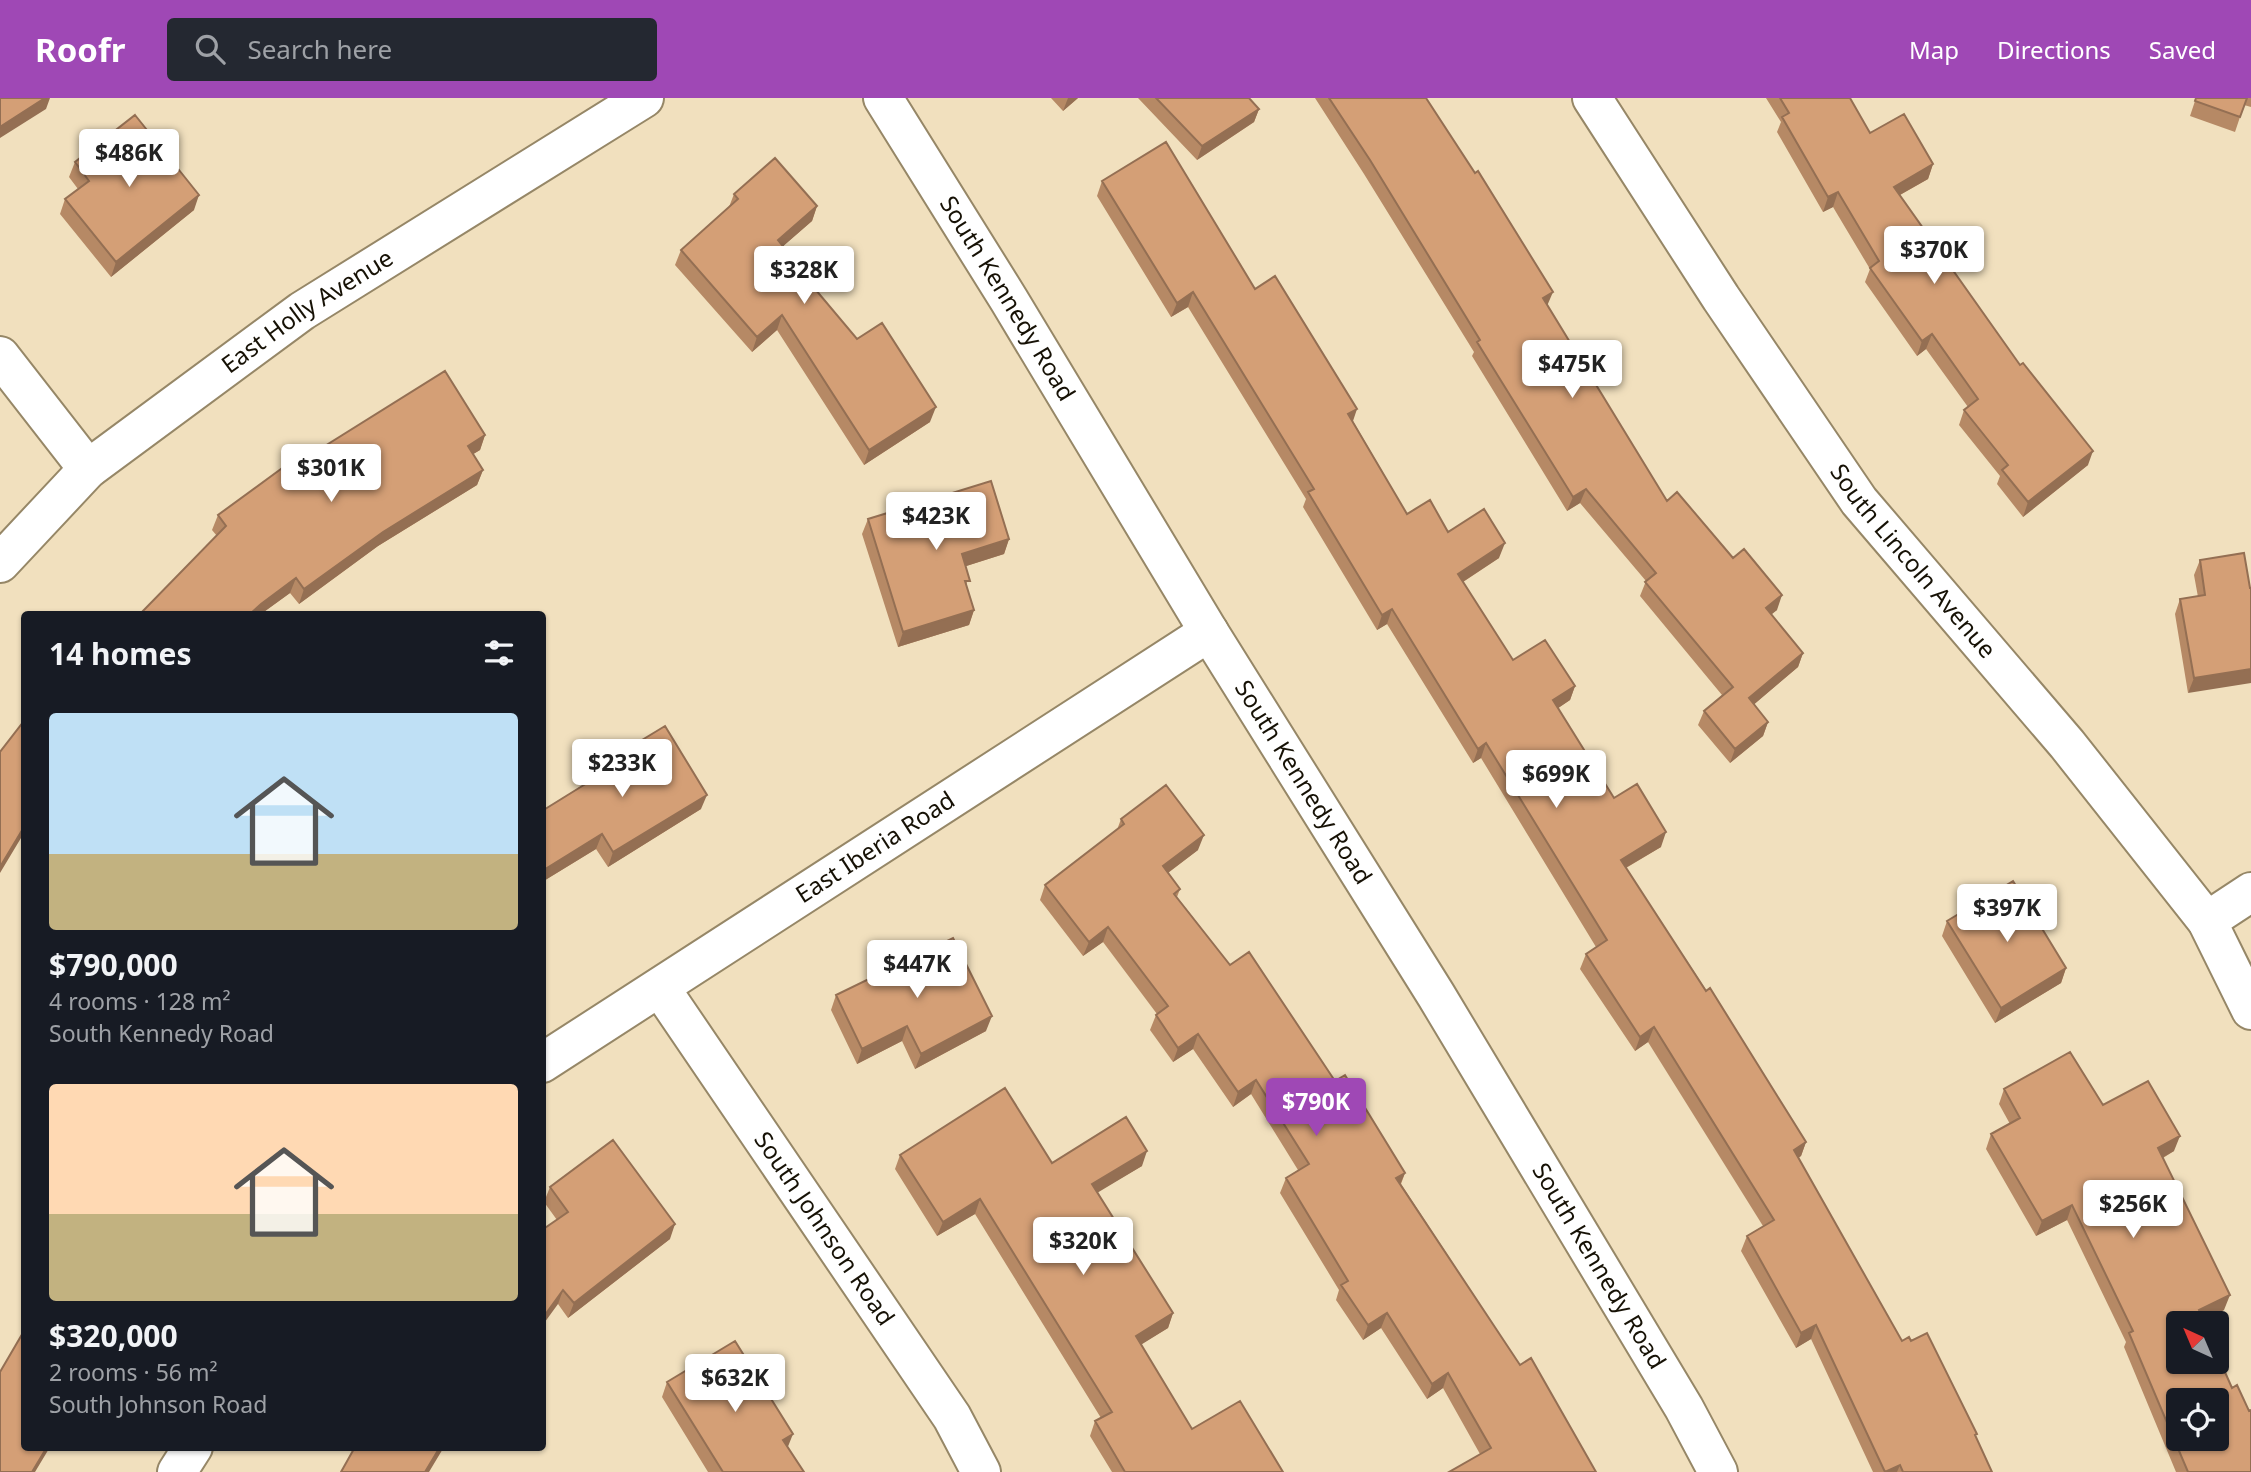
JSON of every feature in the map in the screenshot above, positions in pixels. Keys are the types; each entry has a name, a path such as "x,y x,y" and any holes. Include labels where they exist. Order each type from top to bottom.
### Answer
{"street":[{"name":"East Holly Avenue","path":"0,563 88,470 302,311 644,98"},
{"name":"South Kennedy Road","path":"883,98 1009,300 1209,632 1436,995 1684,1408 1718,1472"},
{"name":"South Lincoln Avenue","path":"1592,98 1720,298 1859,501 2067,744 2207,920 2251,1010"},
{"path":"0,356 88,470"},
{"name":"East Iberia Road","path":"546,1061 661,989 1209,632"},
{"path":"2207,920 2251,892"},
{"name":"South Johnson Road","path":"661,989 952,1417 981,1472"},
{"path":"177,1472 190,1451"}],"building":[{"path":"0,98 45,98 0,127"},
{"path":"1156,98 1249,98 1259,109 1202,146"},
{"path":"1329,98 1426,98 1475,173 1478,171 1553,292 1543,298 1667,501 1677,492 1733,558 1744,549 1782,595 1766,608 1803,653 1749,698 1768,722 1735,749 1704,711 1733,687 1645,582 1656,573 1586,489 1573,497 1477,342 1480,340 1370,160"},
{"path":"1780,98 1850,98 1870,133 1904,114 1933,164 1894,187 2020,365 2023,363 2093,451 2028,502 2002,470 2008,465 1964,410 1978,399 1932,334 1922,341 1870,268 1879,261 1838,192 1828,197 1782,117 1789,113"},
{"path":"2196,98 2247,98 2240,117 2195,101"},
{"path":"135,115 199,195 116,262 65,199 89,181 75,162"},
{"path":"1166,142 1255,289 1275,276 1357,409 1348,414 1407,514 1430,500 1448,532 1484,509 1505,543 1458,574 1513,660 1545,640 1575,686 1553,700 1614,798 1637,784 1666,832 1621,860 1706,991 1710,988 1806,1142 1794,1150 1902,1341 1909,1337 1911,1341 1927,1333 1977,1434 1975,1435 1992,1472 1903,1472 1900,1465 1885,1472 1816,1325 1801,1333 1747,1236 1774,1220 1654,1027 1640,1037 1586,954 1607,940 1486,743 1478,749 1392,609 1382,615 1308,492 1314,489 1193,292 1177,303 1102,181"},
{"path":"775,158 817,206 778,240 796,262 794,264 857,339 882,323 936,407 869,450 782,315 757,337 681,250 738,199 734,194"},
{"path":"445,371 485,435 468,446 483,470 383,532 304,589 296,578 253,611 143,611 226,526 218,515 300,455 304,459"},
{"path":"991,481 1009,539 962,554 970,581 965,581 974,610 903,632 868,519"},
{"path":"2244,553 2251,588 2251,669 2194,678 2180,599 2205,595 2200,560"},
{"path":"21,725 21,832 0,867 0,752"},
{"path":"665,726 707,795 613,852 602,834 546,869 546,809 600,775 596,768"},
{"path":"1166,785 1204,835 1163,866 1180,889 1174,894 1230,965 1249,952 1335,1081 1345,1075 1405,1173 1396,1178 1520,1365 1531,1358 1596,1472 1449,1472 1491,1448 1448,1373 1432,1384 1387,1313 1368,1325 1341,1285 1348,1281 1286,1178 1309,1164 1256,1080 1238,1092 1198,1034 1178,1048 1156,1015 1168,1006 1108,927 1089,942 1045,885 1124,824 1121,819"},
{"path":"2013,881 2066,968 2001,1008 1947,921"},
{"path":"953,938 992,1016 921,1054 907,1026 862,1049 836,995"},
{"path":"2070,1052 2103,1105 2148,1081 2180,1136 2158,1148 2230,1295 2199,1311 2166,1311 2166,1374 2226,1374 2232,1388 2237,1385 2249,1411 2251,1410 2251,1472 2188,1472 2179,1451 2229,1451 2229,1388 2166,1388 2166,1420 2129,1333 2133,1331 2072,1205 2042,1221 1991,1134 2020,1118 2004,1089"},
{"path":"1005,1088 1052,1163 1126,1117 1147,1151 1092,1184 1173,1313 1136,1336 1192,1429 1240,1401 1283,1472 1125,1472 1095,1421 1112,1412 980,1199 943,1222 900,1155"},
{"path":"613,1140 675,1224 574,1303 563,1290 546,1313 546,1227 568,1212 550,1187"},
{"path":"21,1336 21,1451 45,1451 32,1472 0,1472 0,1372"},
{"path":"735,1341 793,1434 783,1440 804,1472 723,1472 667,1382"},
{"path":"353,1451 438,1451 425,1472 341,1472"}]}
